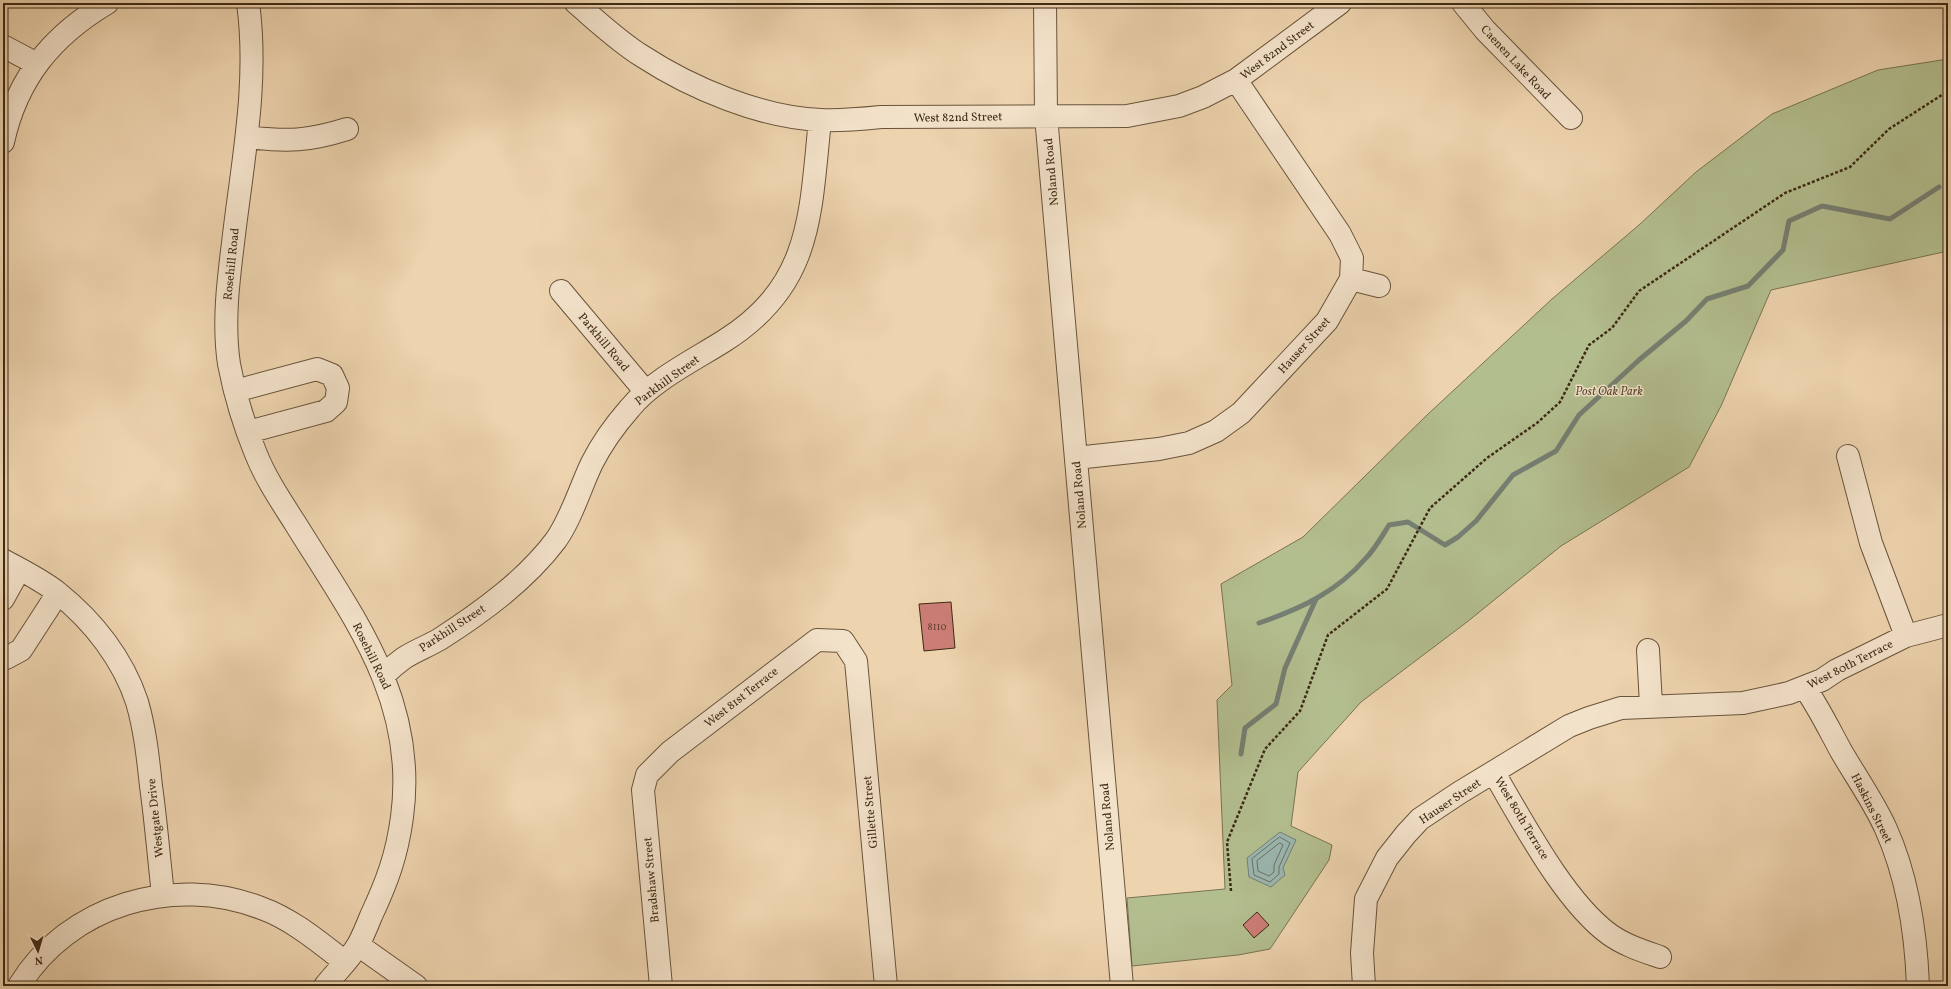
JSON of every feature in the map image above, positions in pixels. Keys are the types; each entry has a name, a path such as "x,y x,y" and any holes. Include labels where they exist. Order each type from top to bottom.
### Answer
{"street":[{"path":"3,142 10,115 10,95 24,81 47,51 71,28 107,3"},
{"name":"Rosehill Road","path":"248,3 251,27 252,72 248,137 243,162 227,291 227,337 229,362 240,412 257,456 274,489 366,638 384,674 399,722 404,761 405,796 399,843 388,880 342,971"},
{"name":"West 82nd Street","path":"576,3 607,30 642,56 686,81 723,98 764,110 820,120 881,118 1127,116 1179,106 1203,97 1236,80 1340,3"},
{"name":"Noland Road","path":"1045,3 1046,116 1122,986"},
{"name":"Caenen Lake Road","path":"1463,3 1485,30 1572,118"},
{"path":"3,46 37,64"},
{"name":"Hauser Street","path":"1076,458 1160,449 1189,443 1216,431 1241,413 1327,321 1351,279 1352,258 1340,234 1236,80"},
{"name":"Parkhill Street","path":"384,674 404,658 440,639 475,614 513,585 538,561 556,539 569,516 593,461 607,437 631,406 646,392 740,331 763,310 781,289 802,247 810,219 820,120"},
{"path":"248,137 278,141 300,141 321,137 346,129"},
{"path":"1351,279 1379,286"},
{"name":"Parkhill Road","path":"561,291 646,392"},
{"path":"236,391 317,369 332,375 338,388 336,402 326,411 248,432"},
{"name":"West 80th Terrace","path":"1848,456 1871,543 1906,636"},
{"name":"Westgate Drive","path":"3,599 11,565 58,593 92,624 111,650 123,672 137,702 146,744 163,895"},
{"path":"3,656 6,658 21,650 58,593"},
{"name":"West 80th Terrace","path":"1660,957 1642,951 1610,935 1594,921 1570,893 1544,856 1494,773 1569,726 1589,718 1621,708 1651,705 1744,703 1772,697 1805,688 1822,680 1837,670 1906,636 1948,625"},
{"name":"West 81st Terrace","path":"647,774 670,752 817,640 843,641"},
{"name":"Gillette Street","path":"843,641 856,661 886,986"},
{"path":"1648,650 1651,705"},
{"name":"Haskins Street","path":"1805,688 1819,707 1840,750 1866,792 1886,830 1902,875 1912,919 1918,986"},
{"name":"Hauser Street","path":"1364,986 1362,953 1366,899 1387,858 1420,819 1458,793 1494,773"},
{"name":"Bradshaw Street","path":"647,774 643,790 661,986"},
{"path":"19,986 26,974 44,953 66,934 93,917 118,905 163,895 188,893 234,899 262,908 290,923 342,971 416,986"}],"path":[{"path":"1231,891 1227,842 1265,749 1300,711 1328,635 1387,589 1430,508 1487,458 1537,423 1560,402 1588,345 1612,328 1639,291 1785,193 1850,167 1889,129 1948,91"}],"green space":[{"name":"Post Oak Park","path":"1948,59 1948,251 1771,290 1721,406 1689,467 1561,546 1467,622 1361,702 1298,772 1291,826 1332,845 1329,860 1270,949 1238,955 1132,966 1127,898 1225,889 1217,700 1232,685 1221,584 1303,537 1427,415 1552,299 1639,225 1696,172 1772,114 1878,70"}],"water":[{"path":"1280,832 1296,840 1283,868 1285,875 1271,887 1249,877 1247,858"}],"building":[{"path":"951,602 955,648 924,651 919,604"},
{"path":"1257,912 1269,925 1254,938 1243,925"}],"waterway":[{"path":"1259,623 1289,612 1317,598 1343,581 1369,554 1389,525 1408,522 1445,545 1458,537 1476,521 1513,475 1556,451 1579,415 1639,360 1686,321 1707,299 1748,286 1783,250 1789,221 1822,206 1890,219 1939,187"},
{"path":"1241,754 1245,728 1276,704 1285,668 1316,599"}]}
